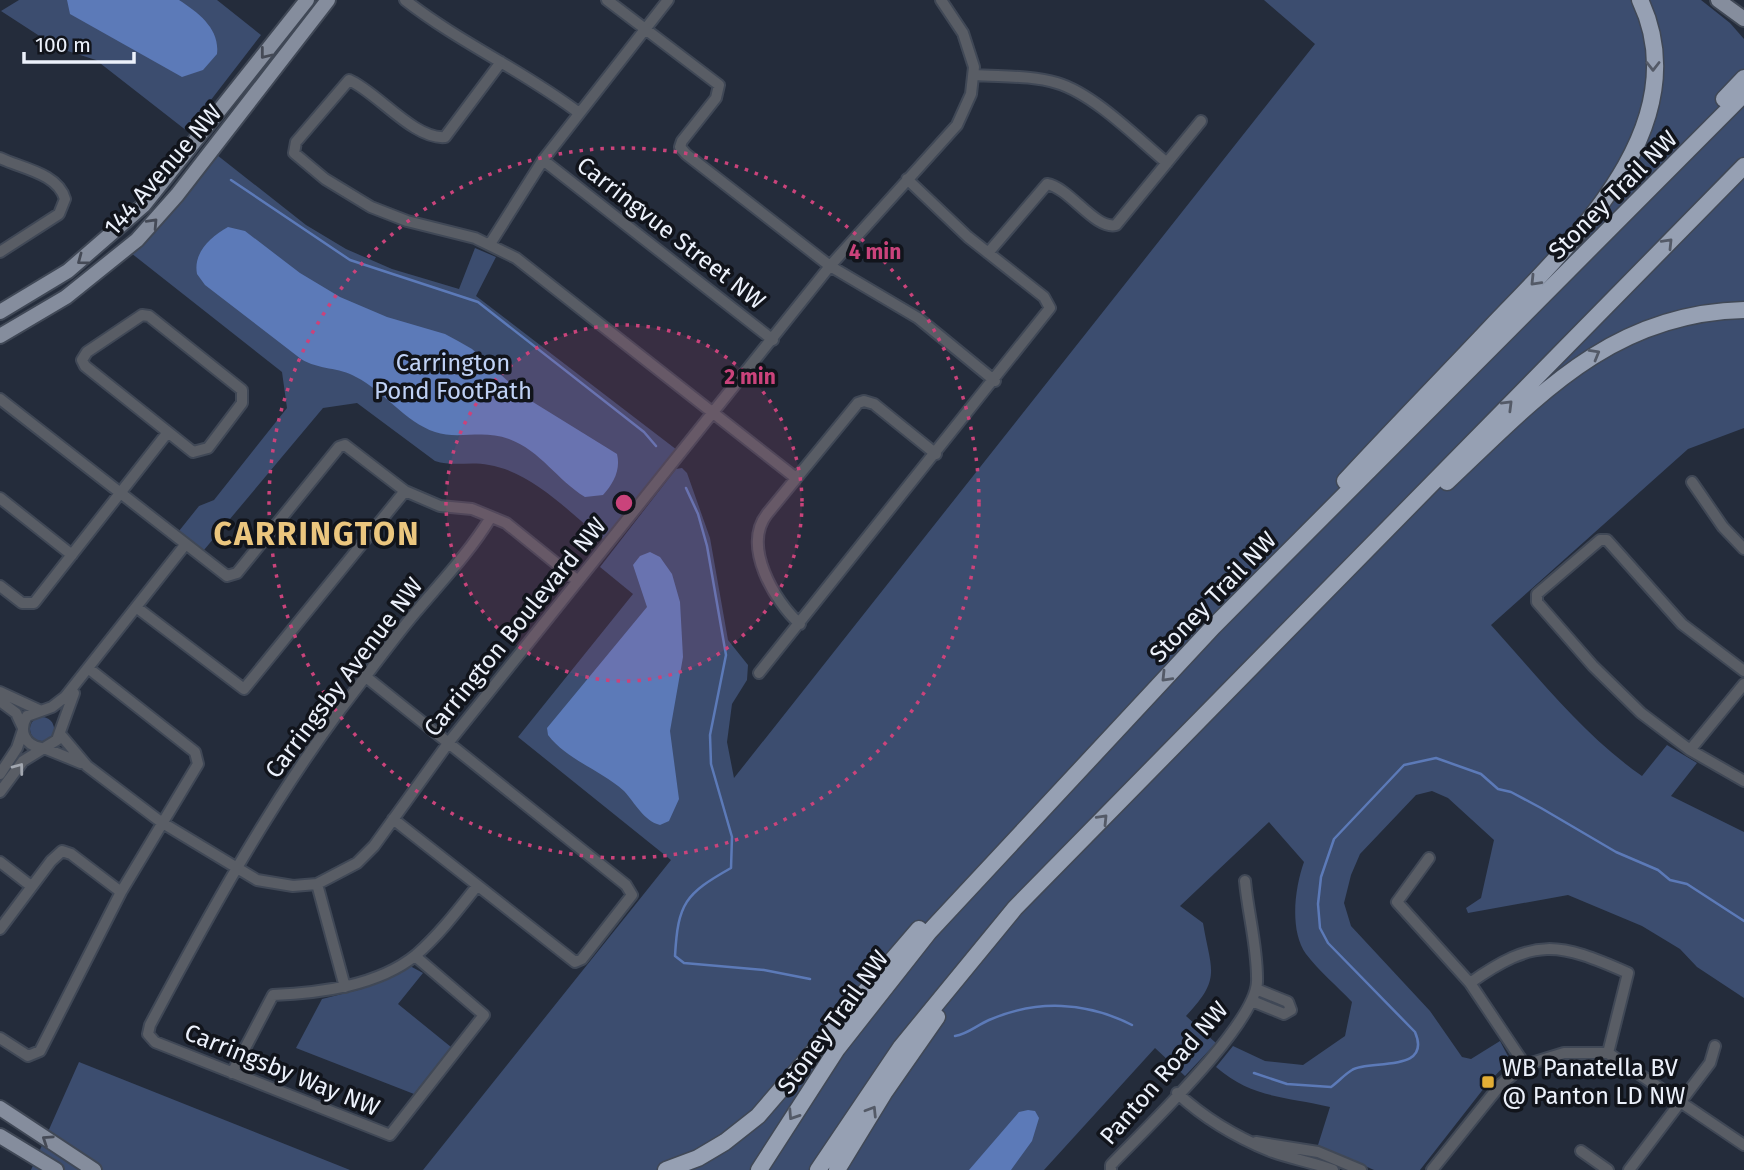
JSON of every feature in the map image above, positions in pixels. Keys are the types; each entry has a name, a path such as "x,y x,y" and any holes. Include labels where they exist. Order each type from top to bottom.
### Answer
{"highway":[{"path":"1213,627 1358,467 1564,250 1611,190 1641,135 1652,90 1652,43 1640,0"},
{"path":"1575,265 1621,208 1744,78"},
{"name":"Stoney Trail NW","path":"759,1170 837,1049 929,932 1213,627 1744,94"},
{"path":"818,1170 858,1107 939,997 990,936 1744,166"},
{"path":"1237,681 1495,437 1583,361 1642,330 1675,319 1744,310"},
{"path":"666,1170 718,1146 758,1116 890,960 1065,776 1104,744"},
{"path":"837,1170 884,1093 931,1025 1056,868"}],"main road":[{"name":"144 Avenue NW","path":"0,312 68,271 137,213 187,154 307,0"},
{"name":"144 Avenue NW","path":"0,336 66,297 137,240 172,201 328,0"},
{"path":"270,76 287,61 341,0"},
{"path":"1718,0 1744,19"},
{"path":"0,1108 94,1170"},
{"path":"0,1136 56,1170"}],"street":[{"path":"405,0 448,32 540,84 579,113"},
{"path":"607,0 719,85 716,99 680,147 830,266 918,318 995,381"},
{"path":"490,244 543,160 667,0"},
{"name":"Carrington Boulevard NW","path":"43,748 86,766 161,822 257,880 272,884 317,884 357,863 449,742 830,266 961,119 971,94 974,75 972,57 963,33 941,0"},
{"path":"501,62 445,137 436,137 410,122 349,80 294,146 298,158 371,207 407,221 490,244 537,273 796,478"},
{"path":"974,75 1033,78 1068,87 1090,100 1167,163"},
{"path":"988,253 1045,184 1054,185 1111,227 1121,221 1201,121"},
{"path":"0,158 44,177 61,189 65,199 59,214 0,252"},
{"name":"Carringvue Street NW","path":"543,160 773,340"},
{"path":"760,673 995,381 1050,308 1044,297 988,253 907,180"},
{"path":"142,315 149,316 242,390 244,396 215,439 201,452 193,452 168,432 85,366 82,360 87,352 142,315"},
{"path":"0,400 227,576 237,573 339,447 345,445 405,491 440,506 472,509 506,523 578,581"},
{"path":"800,624 779,603 769,587 758,531 759,523 853,407 864,401 877,406 936,454"},
{"path":"0,586 22,603 30,605 168,432"},
{"path":"1692,482 1723,527 1744,549"},
{"path":"136,607 244,689 405,491"},
{"path":"0,498 72,555"},
{"name":"Carringsby Avenue NW","path":"235,868 305,760 416,612 471,550 491,517"},
{"path":"1744,671 1682,624 1607,540 1600,540 1537,594 1536,602 1641,713 1690,750 1744,781"},
{"path":"0,774 17,748 27,716 58,703 185,545"},
{"path":"0,792 23,761 53,745 86,671"},
{"path":"0,1038 28,1056 40,1051 121,892 198,764 198,756 86,671"},
{"path":"366,677 626,885 632,895 582,959 575,962 393,819"},
{"path":"1690,750 1744,684"},
{"path":"0,692 54,714 61,730"},
{"path":"0,701 16,713 29,744 43,748"},
{"name":"Carrington Boulevard NW","path":"61,730 86,766"},
{"path":"0,929 31,886 62,851 71,854 121,892"},
{"path":"1429,858 1397,902 1470,983 1525,1065"},
{"path":"0,862 31,886"},
{"name":"Carringsby Way NW","path":"235,868 150,1025 148,1034 155,1042 390,1135 484,1015 415,956"},
{"name":"Panton Road NW","path":"1111,1170 1111,1165 1230,1035 1252,1001 1256,989 1245,881"},
{"path":"317,884 345,987"},
{"path":"232,1073 273,995 313,993 345,987 415,956 477,886"},
{"path":"1470,983 1500,962 1533,949 1564,949 1628,973 1608,1053"},
{"path":"1252,1001 1284,1014 1291,1010 1289,1002 1256,989"},
{"path":"1629,1170 1710,1063 1715,1046"},
{"path":"1432,1170 1502,1084 1525,1065 1564,1053 1608,1053 1744,1144"},
{"path":"1177,1093 1215,1124 1253,1142 1290,1145 1333,1170"},
{"path":"1581,1151 1608,1170"},
{"path":"1315,1161 1361,1170"}],"green space":[{"path":"19,0 217,0 261,35 187,131 96,60 58,48 1,11"},
{"path":"1264,0 1701,0 1730,23 1744,39 1744,428 1688,449 1491,625 1600,743 1642,776 1667,745 1697,763 1671,796 1744,832 1744,998 1697,967 1680,949 1642,926 1568,895 1468,913 1466,908 1481,898 1494,840 1448,798 1432,791 1416,795 1360,854 1344,903 1351,926 1430,1011 1462,1057 1471,1059 1500,1041 1510,1060 1488,1083 1420,1170 1374,1170 1318,1145 1330,1107 1256,1091 1216,1067 1233,1046 1265,1061 1303,1065 1345,1036 1352,1002 1306,954 1297,933 1296,896 1304,862 1269,822 1180,906 1203,923 1211,964 1205,992 1186,1016 1216,1043 1185,1076 1155,1048 1044,1170 423,1170 671,860 518,737 633,594 600,567 676,469 682,468 687,473 710,538 728,640 748,665 747,680 732,704 727,742 734,778 1315,44"},
{"name":"Carrington Pond FootPath","path":"217,155 306,225 346,249 392,269 459,289 475,248 496,257 476,296 677,450 604,540 550,495 520,476 489,465 435,461 357,403 323,408 204,550 179,531 199,506 214,500 287,408 282,372 131,253 173,210"},
{"path":"42,717 53,724 54,729 47,740 42,741 31,734 30,729 37,718"},
{"path":"410,966 423,973 398,1004 451,1047 414,1094 296,1048 322,999 362,989"},
{"path":"79,1062 350,1170 31,1170"}],"water":[{"path":"67,0 179,0 201,16 212,29 217,54 203,70 182,77 70,14"},
{"path":"228,227 245,231 300,273 340,297 387,317 445,334 472,349 528,399 617,454 617,471 610,486 603,495 585,497 520,444 499,436 435,432 414,421 356,377 301,359 205,285 197,274 196,266 204,246"},
{"path":"650,552 660,557 672,574 680,602 683,657 670,731 679,799 669,821 660,825 644,816 624,791 556,744 548,735 547,728 647,607 633,565 640,556"},
{"path":"1035,1111 1039,1118 1032,1141 1011,1170 969,1170 1019,1112"}],"waterway":[{"path":"231,180 350,260 478,302 644,432 656,446"},
{"path":"686,488 698,514 707,546 726,655 710,735 711,764 732,837 731,868 694,893 682,912 675,956 684,963 764,970 810,979"},
{"path":"1254,1073 1287,1084 1331,1087 1352,1070 1396,1063 1415,1054 1418,1045 1415,1032 1328,943 1320,928 1318,904 1321,877 1334,839 1404,765 1436,758 1481,774 1498,789 1511,792 1616,852 1658,870 1670,880 1687,884 1744,921"},
{"path":"955,1036 1007,1013 1043,1006 1080,1008 1115,1017 1132,1025"}],"place":[{"name":"WB Panatella BV @ Panton LD NW","path":"1488,1082"}],"district":[{"name":"CARRINGTON","path":"317,534"}]}
